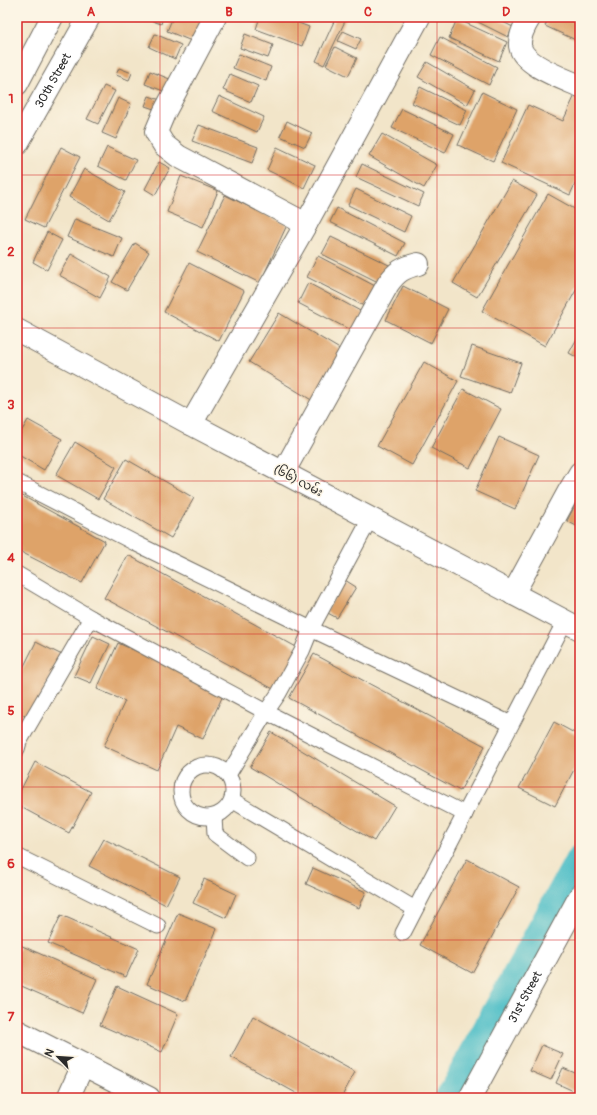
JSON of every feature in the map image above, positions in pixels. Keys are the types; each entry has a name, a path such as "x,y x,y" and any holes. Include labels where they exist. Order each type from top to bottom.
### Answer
{"street":[{"path":"17,84 52,17"},
{"name":"30th Street","path":"17,144 89,17"},
{"path":"215,17 164,113 156,132 164,145 178,156 306,224"},
{"path":"191,424 306,224 419,17"},
{"path":"530,17 521,38 520,45 522,52 527,58 547,72 580,86"},
{"path":"283,473 394,274 404,268 418,264"},
{"name":"(၆၆) လမ်း","path":"17,330 283,473 572,625"},
{"path":"513,594 580,473"},
{"name":"31st Street","path":"470,1098 580,896"},
{"path":"17,1031 149,1098"},
{"path":"68,1098 83,1065"}],"lane":[{"path":"17,482 137,544 511,724"},
{"path":"228,775 279,693 370,518"},
{"path":"18,577 266,712 465,814"},
{"path":"18,744 91,618"},
{"path":"403,933 511,724 572,625"},
{"path":"207,764 219,767 228,775 233,787 232,800 225,810 214,816 201,817 190,811 182,801 181,788 185,776 194,768 207,764"},
{"path":"232,800 415,908"},
{"path":"214,816 215,834 247,858"},
{"path":"17,856 158,926"}],"building":[{"path":"142,17 163,17 161,24"},
{"path":"173,17 204,17 194,42 167,31"},
{"path":"260,17 283,17 309,27 302,46 256,29"},
{"path":"336,17 347,17 324,65 316,61"},
{"path":"468,17 493,17 513,27 508,37"},
{"path":"549,17 580,17 580,42 545,26"},
{"path":"457,19 507,42 499,61 449,38"},
{"path":"343,31 361,39 356,49 338,41"},
{"path":"155,34 181,45 175,59 149,47"},
{"path":"245,34 273,45 268,58 240,48"},
{"path":"440,37 497,67 489,85 431,55"},
{"path":"335,47 357,58 348,76 326,65"},
{"path":"239,54 271,67 266,81 233,68"},
{"path":"427,62 475,90 467,105 418,77"},
{"path":"119,68 132,73 129,80 116,75"},
{"path":"150,71 172,80 166,92 145,84"},
{"path":"230,74 258,86 251,102 223,90"},
{"path":"104,86 115,91 98,124 87,119"},
{"path":"420,87 467,110 460,125 412,103"},
{"path":"482,92 517,109 493,161 458,145"},
{"path":"576,93 580,95 580,173 570,195 501,163 528,105 563,121"},
{"path":"149,96 163,101 160,111 145,106"},
{"path":"219,96 264,117 257,132 212,111"},
{"path":"118,98 131,104 116,139 102,133"},
{"path":"402,109 454,134 445,153 392,128"},
{"path":"287,121 312,133 305,147 280,136"},
{"path":"199,125 258,147 252,163 192,141"},
{"path":"382,134 437,165 424,188 369,156"},
{"path":"61,147 80,157 44,228 25,219"},
{"path":"107,147 136,160 126,180 98,166"},
{"path":"277,147 315,165 304,188 267,170"},
{"path":"159,162 170,168 155,195 145,189"},
{"path":"362,164 424,194 418,206 356,177"},
{"path":"84,169 125,192 109,220 69,197"},
{"path":"181,176 218,191 203,227 167,212"},
{"path":"512,181 537,195 477,297 453,283"},
{"path":"356,189 411,216 404,232 348,205"},
{"path":"548,194 580,212 580,283 545,346 482,311"},
{"path":"225,195 287,225 260,283 197,252"},
{"path":"337,208 405,243 398,256 330,222"},
{"path":"75,219 122,238 114,257 67,237"},
{"path":"47,232 62,240 47,270 33,262"},
{"path":"331,237 389,265 380,283 322,254"},
{"path":"135,243 149,252 127,290 112,282"},
{"path":"71,254 111,277 100,298 59,275"},
{"path":"318,256 377,287 366,307 307,277"},
{"path":"189,263 244,291 219,341 164,312"},
{"path":"308,283 364,313 354,332 298,303"},
{"path":"403,286 448,309 431,343 386,320"},
{"path":"279,313 343,351 313,401 249,362"},
{"path":"580,333 580,359 569,353"},
{"path":"472,346 521,363 510,393 461,376"},
{"path":"424,362 458,381 412,465 377,446"},
{"path":"463,389 501,409 470,468 431,448"},
{"path":"28,420 62,439 44,470 17,454 17,439"},
{"path":"499,437 539,455 515,509 475,491"},
{"path":"75,442 116,467 98,499 56,475"},
{"path":"126,459 194,498 171,538 103,499"},
{"path":"17,493 105,541 82,583 17,550"},
{"path":"580,495 580,528 567,521"},
{"path":"128,555 300,649 277,691 104,598"},
{"path":"345,580 356,587 337,618 326,612"},
{"path":"93,636 110,644 91,683 74,676"},
{"path":"36,642 62,655 30,718 17,712 17,680"},
{"path":"118,643 225,691 203,739 176,727 157,770 104,746 125,701 97,689"},
{"path":"314,654 485,746 460,791 289,698"},
{"path":"554,722 580,736 580,758 555,806 519,788"},
{"path":"271,732 395,806 374,841 250,767"},
{"path":"35,762 91,792 69,833 17,805 17,797"},
{"path":"104,839 180,877 166,905 89,866"},
{"path":"467,859 519,887 472,973 420,945"},
{"path":"313,868 366,892 359,908 306,884"},
{"path":"204,879 236,894 226,918 193,903"},
{"path":"178,913 217,929 185,1001 147,984"},
{"path":"61,915 139,949 126,977 48,943"},
{"path":"20,945 97,979 82,1013 17,984 17,952"},
{"path":"117,986 178,1014 162,1052 100,1025"},
{"path":"253,1016 355,1072 341,1098 305,1098 231,1057"},
{"path":"542,1045 563,1054 551,1080 530,1071"},
{"path":"563,1068 580,1075 580,1094 556,1083"}],"waterway":[{"path":"450,1098 580,860"}]}
